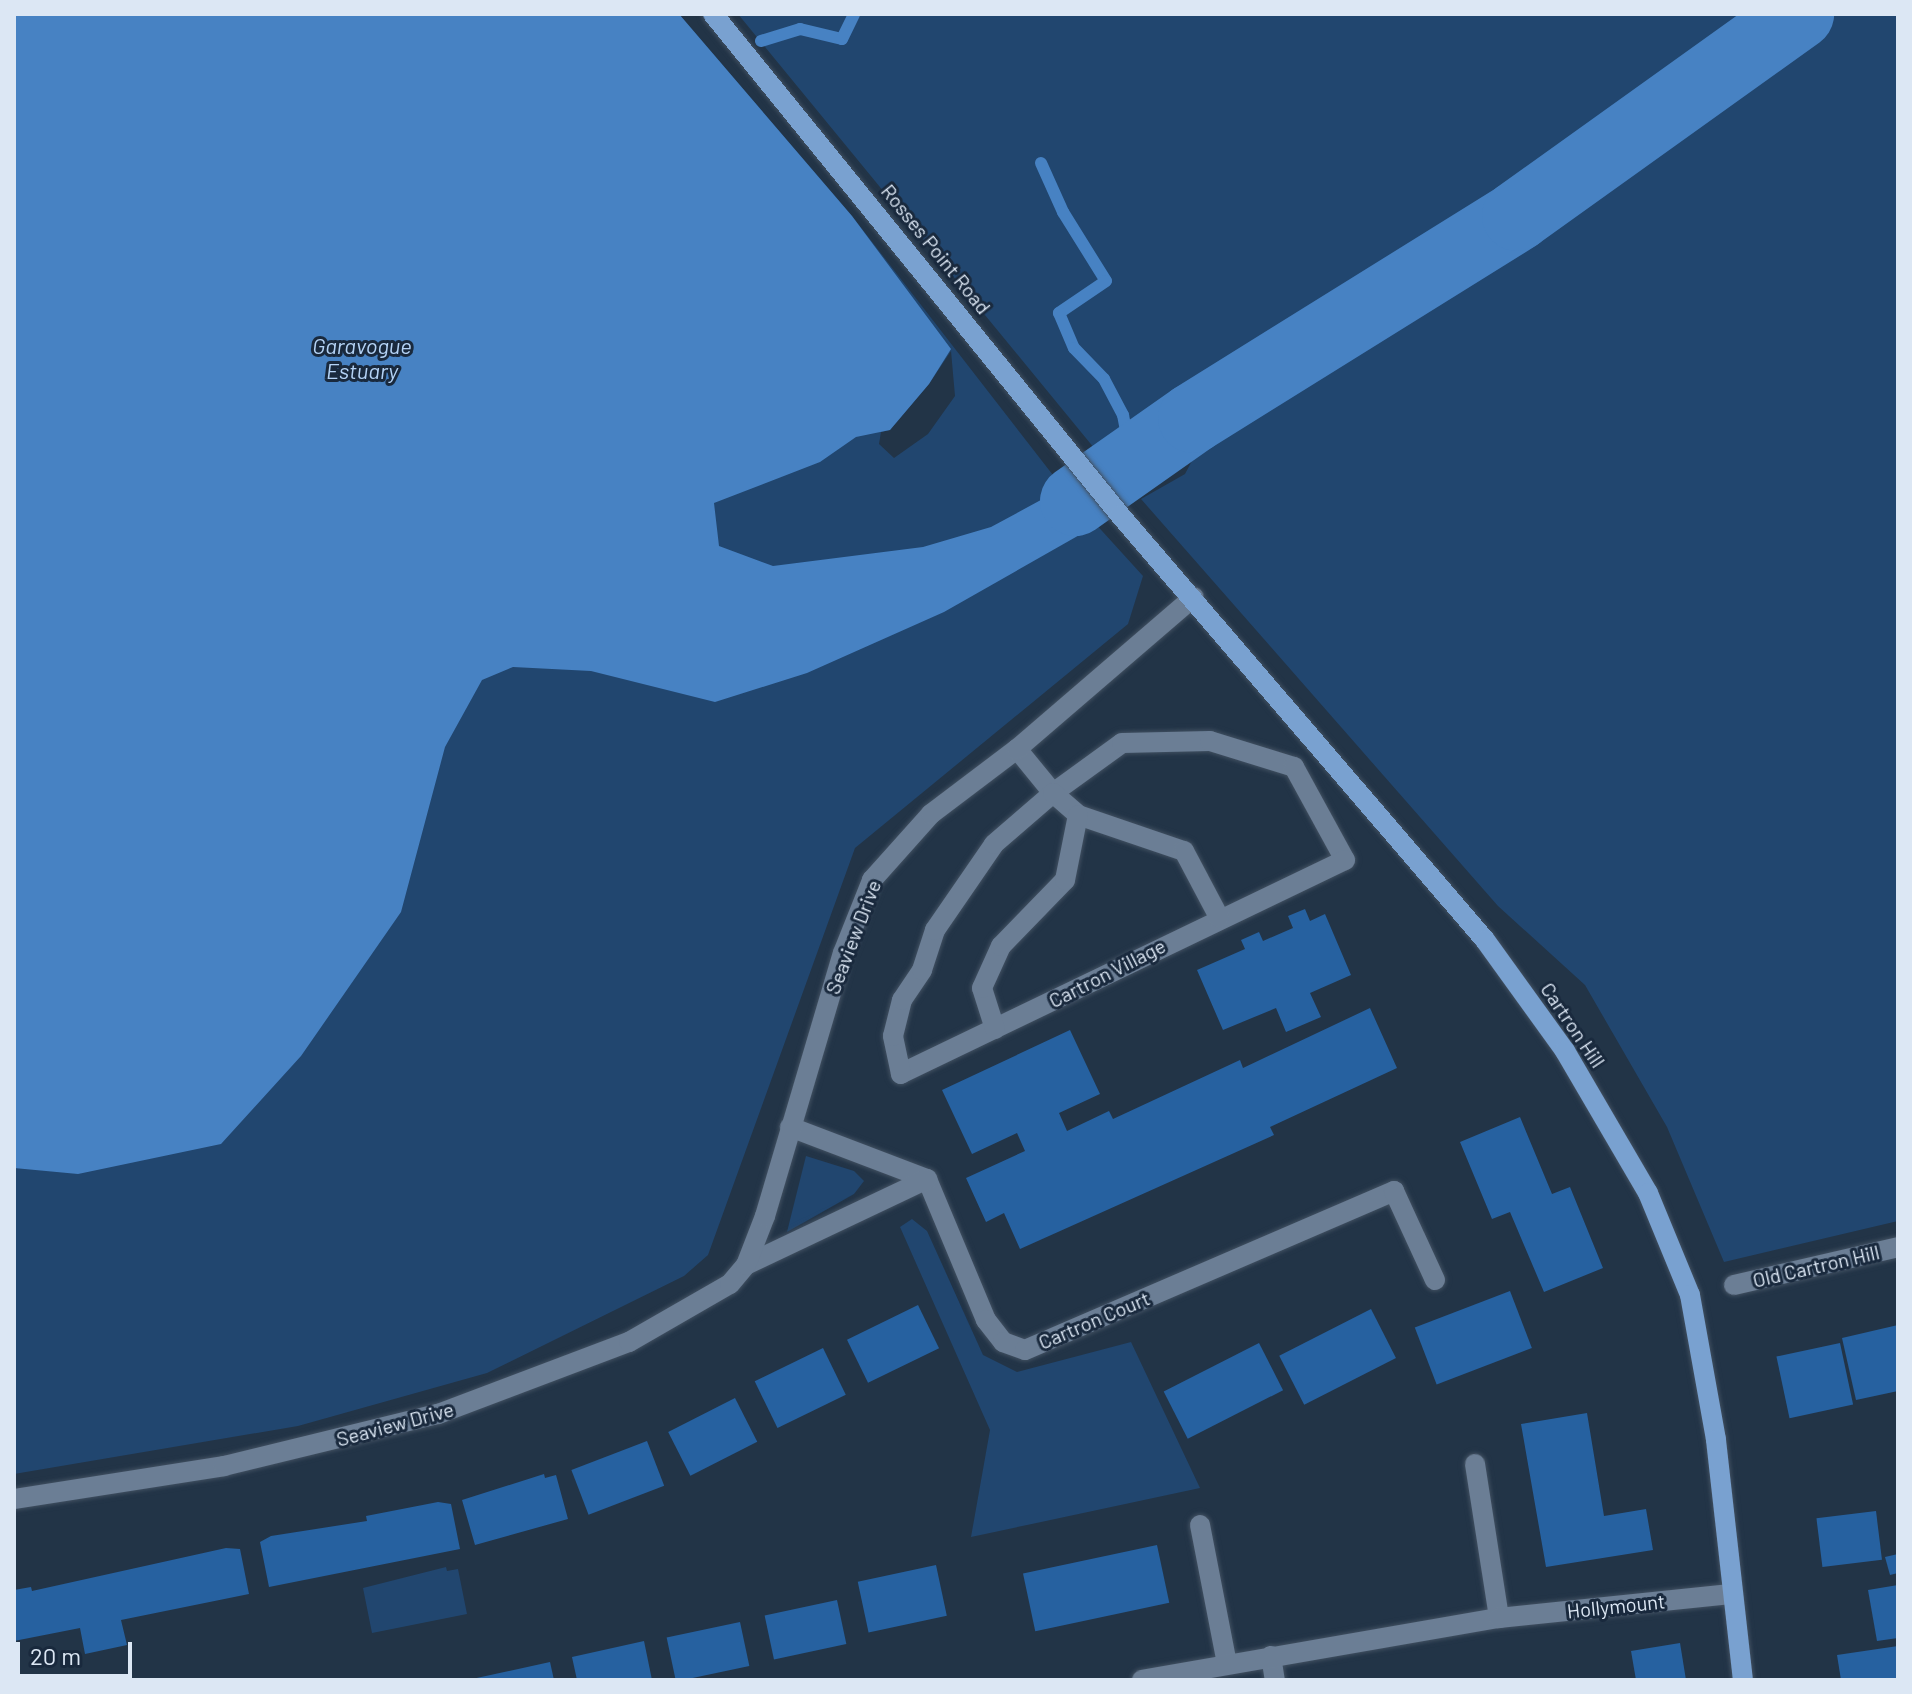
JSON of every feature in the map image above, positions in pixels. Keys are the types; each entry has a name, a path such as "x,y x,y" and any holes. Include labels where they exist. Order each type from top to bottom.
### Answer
{"main road":[{"name":"Rosses Point Road","path":"713,14 1120,515"},
{"name":"Cartron Hill","path":"1120,515 1194,597 1485,940 1565,1051 1648,1193 1690,1295 1716,1440 1743,1680"}],"street":[{"name":"Seaview Drive","path":"14,1499 224,1466 438,1414 629,1342 730,1284 746,1265 872,880 931,814 1017,749 1194,597"},
{"name":"Cartron Village","path":"1210,741 1294,767 1345,860 1219,917 901,1074 893,1036 902,1000 922,970 935,930 994,844 1053,793 1122,743 1210,741"},
{"path":"1017,749 1053,793 1078,815 1184,851 1219,917"},
{"path":"995,1029 982,988 1001,946 1065,880 1078,815"},
{"path":"790,1127 927,1179"},
{"name":"Seaview Drive","path":"746,1265 927,1179"},
{"name":"Cartron Court","path":"927,1179 986,1320 1003,1342 1025,1350 1394,1191 1435,1280"},
{"name":"Old Cartron Hill","path":"1734,1285 1898,1247"},
{"path":"1475,1464 1499,1618"},
{"path":"1200,1525 1227,1664"},
{"name":"Hollymount","path":"1142,1680 1499,1618 1733,1594"},
{"path":"1271,1656 1275,1680"}],"shaded area":[{"name":"Garavogue Estuary","path":"14,14 679,14 852,216 1063,488 1143,576 1128,624 855,848 708,1255 684,1276 487,1373 298,1426 14,1474","holes":["951,351 955,396 928,434 894,458 879,444 881,432 890,430 929,384"]},
{"path":"738,14 1777,14 1503,220 1396,282 1364,291 1339,313 1240,362 1226,383 1108,465"},
{"path":"1835,14 1898,14 1898,1221 1724,1262 1667,1127 1585,985 1498,906 1141,499 1185,474 1203,440 1379,332 1448,300 1493,255 1623,169"},
{"path":"806,1156 854,1171 864,1181 854,1194 787,1232"},
{"path":"912,1219 927,1231 983,1355 1017,1372 1131,1342 1200,1488 971,1537 990,1430 900,1227"},
{"path":"446,1567 447,1571 458,1569 467,1614 372,1633 363,1588"}],"water":[{"name":"Garavogue Estuary","path":"14,14 679,14 852,216 951,349 929,384 890,430 856,437 820,462 714,503 719,546 773,566 923,547 991,527 1063,488 1097,525 944,612 807,673 715,702 591,671 513,667 482,680 445,747 401,912 301,1056 221,1144 78,1174 14,1168"}],"building":[{"path":"1305,909 1310,921 1325,914 1351,975 1310,993 1321,1017 1286,1032 1276,1008 1223,1030 1197,970 1245,949 1241,940 1259,932 1263,941 1293,928 1288,916"},
{"path":"1370,1008 1397,1068 1270,1127 1274,1135 1020,1249 1004,1213 986,1222 966,1178 1025,1151 1017,1133 972,1154 942,1090 1070,1030 1100,1094 1059,1113 1067,1131 1109,1111 1113,1119 1240,1060 1243,1068"},
{"path":"1520,1117 1552,1194 1570,1187 1603,1268 1544,1292 1510,1212 1492,1219 1460,1142"},
{"path":"1510,1291 1532,1348 1437,1385 1415,1328"},
{"path":"918,1305 939,1348 868,1383 847,1340"},
{"path":"1371,1309 1396,1358 1304,1405 1279,1356"},
{"path":"1898,1325 1898,1391 1856,1400 1842,1338"},
{"path":"1259,1343 1283,1390 1188,1439 1164,1392"},
{"path":"1840,1343 1853,1405 1790,1418 1776,1357"},
{"path":"823,1348 846,1395 777,1428 755,1381"},
{"path":"735,1398 757,1442 690,1476 668,1432"},
{"path":"1587,1413 1604,1516 1646,1509 1653,1550 1546,1567 1521,1424"},
{"path":"647,1441 664,1486 589,1515 571,1470"},
{"path":"544,1474 545,1478 556,1475 568,1519 475,1545 462,1500"},
{"path":"438,1502 451,1504 460,1549 269,1587 260,1542 271,1536 367,1521 366,1516"},
{"path":"1876,1511 1882,1560 1822,1567 1816,1518"},
{"path":"1157,1545 1169,1603 1035,1631 1023,1573"},
{"path":"226,1548 240,1549 249,1594 121,1620 127,1645 85,1654 80,1628 14,1641 14,1590 31,1587 32,1591"},
{"path":"1898,1554 1898,1573 1890,1575 1885,1557"},
{"path":"936,1565 947,1616 869,1632 858,1582"},
{"path":"1898,1585 1898,1638 1877,1641 1868,1590"},
{"path":"837,1600 846,1644 774,1659 765,1615"},
{"path":"740,1622 749,1666 676,1680 667,1638"},
{"path":"644,1641 652,1680 577,1680 572,1657"},
{"path":"1680,1643 1686,1680 1636,1680 1631,1651"},
{"path":"1898,1646 1898,1680 1841,1680 1837,1655"},
{"path":"550,1662 554,1680 472,1680 472,1679"}],"waterway":[{"path":"761,41 800,29 842,39 854,14"},
{"path":"1075,501 1193,418 1517,216 1799,14"},
{"path":"1041,163 1063,212 1106,281 1059,313 1074,348 1104,379 1123,415 1132,462"}]}
